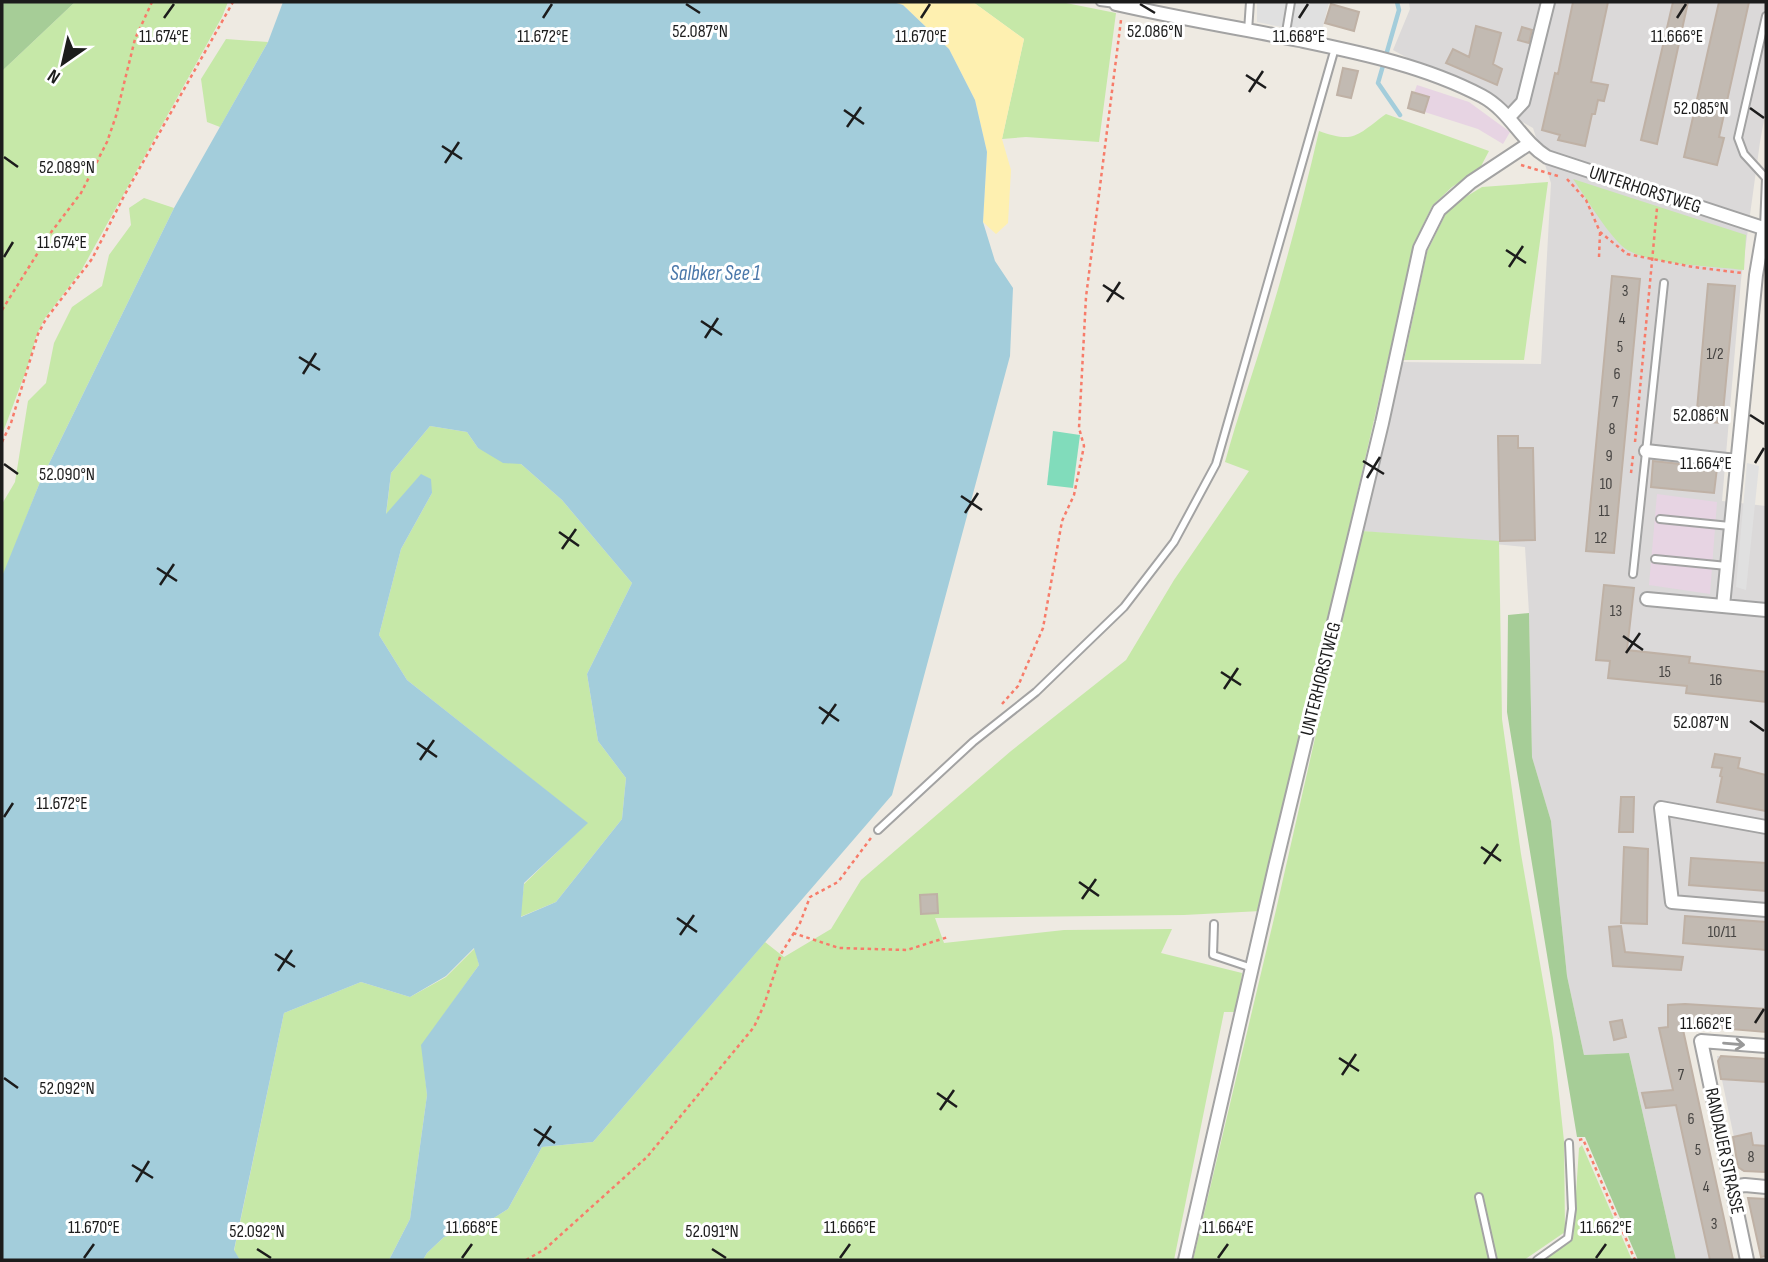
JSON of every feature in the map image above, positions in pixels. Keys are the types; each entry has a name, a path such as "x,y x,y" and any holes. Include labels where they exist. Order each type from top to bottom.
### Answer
{"street":[{"path":"1509,117 1523,102 1548,2"},
{"name":"UNTERHORSTWEG","path":"1120,5 1394,62 1485,98 1509,117 1541,153 1558,161 1765,228"},
{"name":"UNTERHORSTWEG","path":"1185,1260 1382,423 1420,248 1439,210 1471,182 1530,143"},
{"path":"1723,606 1756,275 1765,228"},
{"path":"1646,451 1736,461"},
{"path":"1647,599 1766,610"},
{"path":"1766,827 1661,808 1672,902 1766,910"},
{"name":"RANDAUER STRASSE","path":"1747,1260 1701,1041 1766,1046"},
{"path":"1732,1188 1745,1185 1766,1187"}],"lane":[{"name":"UNTERHORSTWEG","path":"1100,2 1120,5"},
{"path":"1248,31 1250,2"},
{"path":"1286,38 1291,2"},
{"path":"1765,228 1766,178 1744,154 1738,138 1766,16"},
{"path":"878,830 973,742 1037,692 1124,607 1174,542 1216,464 1335,48"},
{"path":"1633,574 1664,283"},
{"path":"1660,519 1730,526"},
{"path":"1655,559 1727,566"},
{"path":"1214,925 1213,955 1252,968"},
{"path":"1537,1260 1568,1238 1572,1209 1569,1143"},
{"path":"1479,1197 1493,1260"}],"path":[{"path":"2,310 49,235 81,194 107,142 135,39 152,2"},
{"path":"2,442 11,423 38,334 88,266 233,2"},
{"path":"1000,705 1018,686 1043,628 1062,521 1074,495 1084,446 1079,428 1086,297 1120,5"},
{"path":"1508,160 1568,179 1586,200 1601,232 1627,254 1693,268 1756,275"},
{"path":"1599,257 1601,232"},
{"path":"526,1260 545,1249 647,1157 754,1027 781,954 800,923 810,897 838,882 878,830"},
{"path":"793,933 839,948 853,949 907,950 948,937"},
{"path":"1569,1143 1583,1139 1635,1260"}],"shaded area":[{"path":"1257,2 1329,2 1321,35 1257,22"},
{"path":"1409,2 1766,2 1766,109 1741,280 1722,501 1766,506 1766,1027 1674,1020 1734,1260 1676,1260 1629,1053 1584,1055 1567,976 1551,821 1532,757 1525,547 1362,531 1401,362 1541,364 1551,183 1533,128 1393,50 1410,9"},
{"path":"1417,85 1469,102 1510,132 1503,144 1478,129 1409,107"},
{"path":"1747,463 1759,466 1746,590 1736,587"},
{"path":"1657,494 1717,502 1710,594 1649,585"},
{"path":"1717,1056 1766,1059 1766,1173 1741,1171"}],"green space":[{"path":"2,2 75,2 2,71"},
{"path":"75,2 228,2 81,271 45,318 2,435 2,71"},
{"path":"973,2 1061,2 1116,13 1099,142 1026,137 1002,139 1024,39"},
{"path":"226,39 268,42 220,127 207,122 201,79"},
{"path":"1386,114 1489,151 1479,170 1452,187 1432,206 1415,242 1261,911 1184,915 935,918 944,943 1064,930 1172,929 1161,953 1242,973 1237,1012 1224,1012 1174,1260 423,1260 444,1237 478,1228 508,1209 542,1147 593,1142 765,942 784,957 831,929 861,880 1011,751 1126,660 1174,580 1249,471 1225,462 1282,276 1319,131 1348,137 1362,132"},
{"path":"1573,179 1746,235 1744,270 1662,261 1632,252 1609,232"},
{"path":"1548,182 1524,360 1404,360 1427,252 1449,207 1482,187"},
{"path":"144,198 174,208 40,482 2,583 2,504 15,482 28,401 46,383 54,343 72,307 102,286 109,255 131,225 129,208"},
{"path":"430,426 467,432 478,448 521,464 562,500 632,583 587,674 598,741 626,778 622,819 556,902 520,917 524,884 587,823 407,680 379,635 401,549 432,493 386,515 391,473"},
{"path":"1053,431 1080,435 1073,488 1047,485"},
{"path":"1362,531 1499,541 1502,719 1521,854 1553,1038 1564,1141 1565,1232 1524,1260 1193,1260 1276,910"},
{"path":"1529,613 1532,757 1551,821 1567,976 1584,1055 1629,1053 1676,1260 1638,1260 1585,1137 1577,1137 1507,712 1508,615"},
{"path":"475,948 479,965 422,1045 427,1095 410,1219 389,1260 240,1260 234,1251 284,1013 361,982 410,997 446,977"},
{"path":"1582,1145 1632,1260 1541,1260 1573,1239 1579,1148"}],"sand":[{"path":"893,2 973,2 1024,39 1002,139 1011,170 1008,223 996,234 983,222 987,152 975,100 949,49 903,5"}],"water":[{"name":"Salbker See 1","path":"283,2 893,2 903,5 949,49 975,100 987,152 983,222 995,261 1013,288 1010,356 892,795 593,1142 542,1147 508,1209 478,1228 444,1237 423,1260 389,1260 410,1219 427,1095 421,1045 479,965 474,948 446,976 410,997 361,982 284,1013 234,1250 240,1260 2,1260 3,574 40,482 174,208 268,42","holes":["430,426 467,432 478,448 503,463 521,464 562,500 632,583 587,674 598,741 626,778 622,819 556,902 521,917 524,883 588,823 407,680 379,635 401,549 432,493 431,479 421,474 386,514 391,473"]}],"building":[{"path":"1573,2 1608,2 1591,82 1608,85 1604,101 1598,100 1595,114 1592,114 1585,146 1558,140 1560,135 1542,130 1555,73 1558,74"},
{"path":"1673,2 1688,2 1657,144 1641,140"},
{"path":"1719,2 1749,2 1719,137 1724,138 1717,165 1684,157"},
{"path":"1331,4 1359,12 1354,31 1325,23"},
{"path":"1476,26 1501,33 1493,64 1502,69 1497,85 1446,63 1453,49 1469,57"},
{"path":"1522,27 1532,30 1529,43 1518,40"},
{"path":"1343,68 1358,71 1351,98 1337,95"},
{"path":"1412,92 1429,97 1424,113 1408,108"},
{"path":"1612,276 1640,279 1614,553 1586,551"},
{"path":"1708,284 1735,286 1722,423 1696,421"},
{"path":"1498,436 1518,436 1518,448 1533,448 1535,540 1500,541"},
{"path":"1653,461 1717,468 1714,493 1651,487"},
{"path":"1604,585 1634,588 1627,650 1690,657 1689,663 1766,672 1766,702 1686,693 1687,686 1608,678 1610,661 1596,660"},
{"path":"1715,754 1740,758 1738,768 1766,775 1766,811 1717,802 1722,768 1712,767"},
{"path":"1621,797 1634,797 1633,832 1619,832"},
{"path":"1624,847 1648,849 1647,924 1621,923"},
{"path":"1691,858 1766,863 1766,891 1689,885"},
{"path":"937,894 938,913 921,914 920,895"},
{"path":"1685,916 1766,922 1766,950 1683,943"},
{"path":"1621,926 1625,952 1683,957 1681,970 1613,966 1609,927"},
{"path":"1668,1005 1766,1009 1766,1032 1682,1025 1733,1260 1710,1260 1676,1105 1646,1108 1642,1093 1673,1090 1659,1028 1668,1027"},
{"path":"1622,1020 1626,1037 1614,1040 1610,1022"},
{"path":"1721,1056 1766,1059 1766,1082 1721,1079 1718,1061"},
{"path":"1751,1133 1753,1145 1766,1146 1766,1172 1744,1171 1738,1167 1733,1137"},
{"path":"1748,1198 1766,1199 1766,1256 1761,1257"}],"waterway":[{"path":"1397,2 1399,10 1378,83 1400,115"}]}
